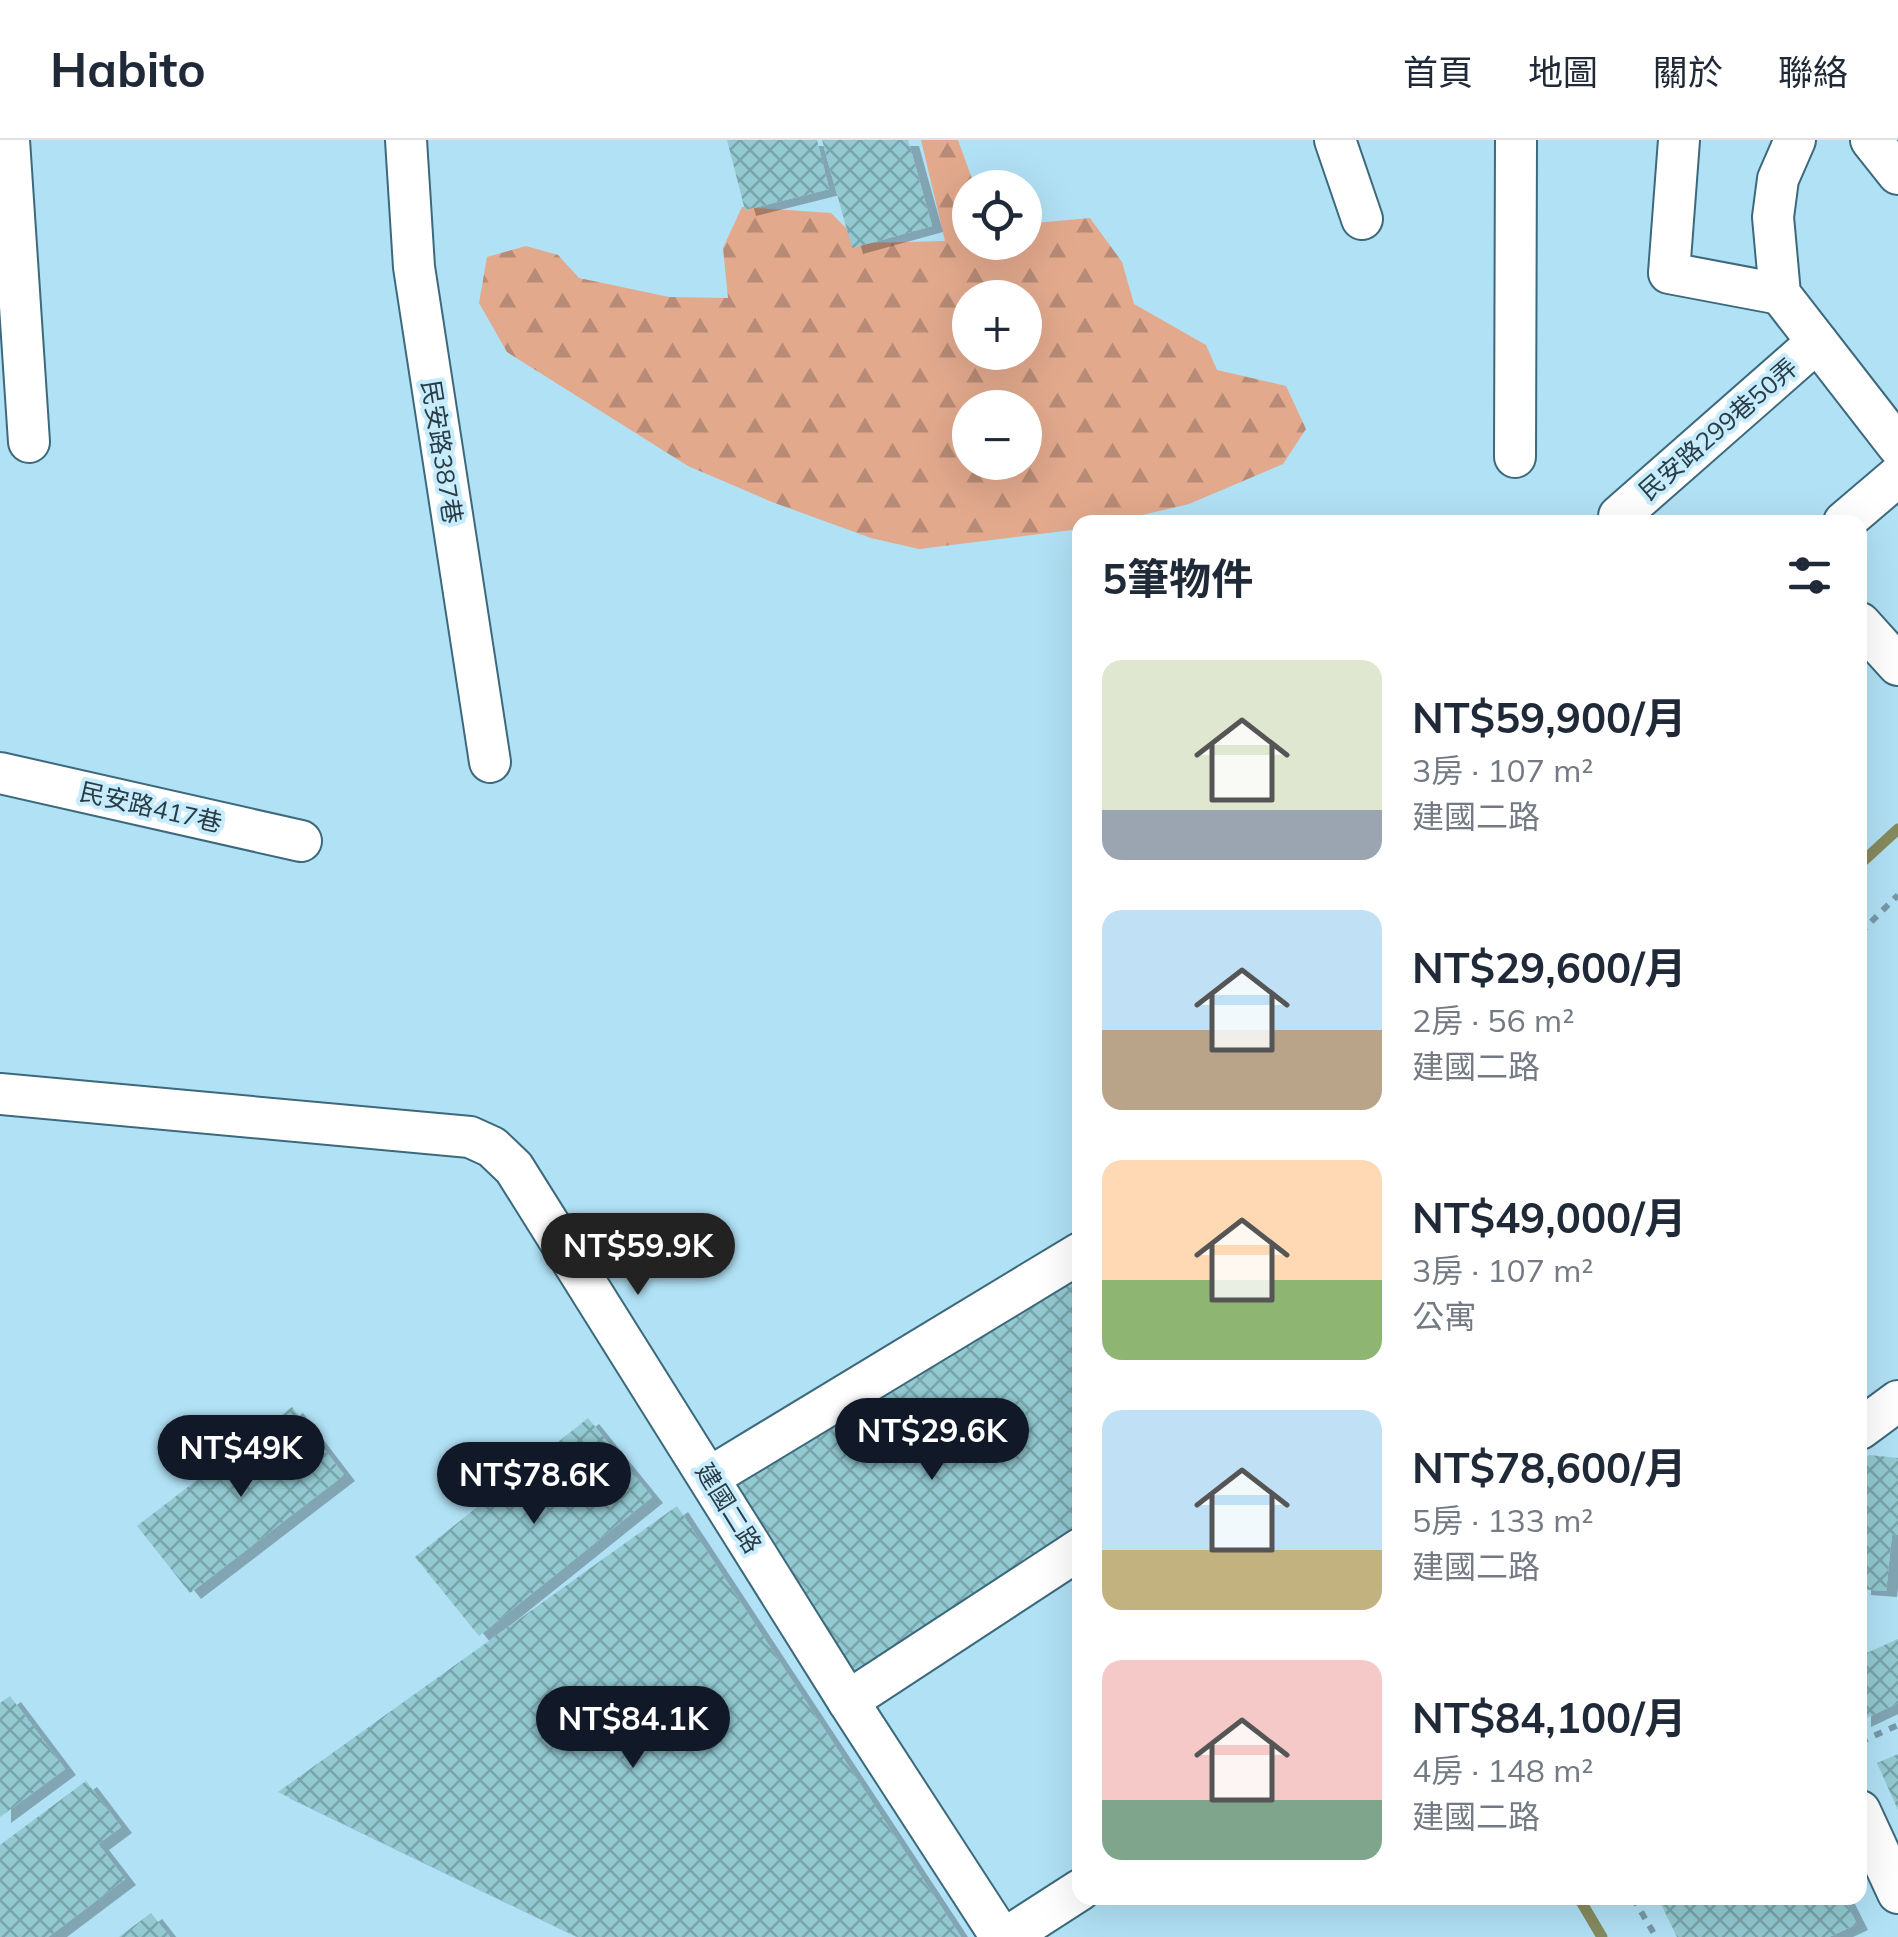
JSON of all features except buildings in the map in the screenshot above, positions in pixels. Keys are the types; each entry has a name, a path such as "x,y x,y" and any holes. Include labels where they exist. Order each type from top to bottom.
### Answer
{"street":[{"path":"9,140 28,442"},
{"name":"民安路387巷","path":"406,140 414,267 490,762"},
{"path":"1335,140 1362,218"},
{"path":"1515,457 1516,140"},
{"path":"1679,140 1669,273 1780,294"},
{"path":"1795,140 1778,180 1773,218 1780,294 1898,446"},
{"path":"1871,140 1898,174"},
{"name":"民安路299巷50弄","path":"1619,515 1817,342"},
{"path":"1852,515 1898,476"},
{"path":"1867,632 1898,665"},
{"name":"民安路417巷","path":"0,773 301,841"},
{"name":"建國二路","path":"0,1094 470,1137 492,1148 514,1168 848,1701 1004,1937"},
{"path":"710,1477 1072,1258"},
{"path":"848,1701 1072,1554"},
{"path":"1867,1826 1898,1893"},
{"path":"1004,1937 1072,1895"}],"path":[{"path":"1867,926 1898,895"},
{"path":"1867,1739 1898,1725"},
{"path":"1637,1905 1656,1937"}],"green space":[{"path":"921,140 958,140 969,170 952,170 952,260 1042,260 1042,222 1090,218 1122,262 1134,304 1206,345 1217,370 1286,386 1306,429 1283,464 1189,504 1143,515 1072,515 1072,530 919,549 871,538 688,466 507,352 479,303 487,257 526,246 558,255 579,278 669,297 728,298 723,248 742,207 831,213 861,243 945,241"}],"waterway":[{"path":"1867,858 1898,829"},
{"path":"1583,1905 1602,1937"}]}
